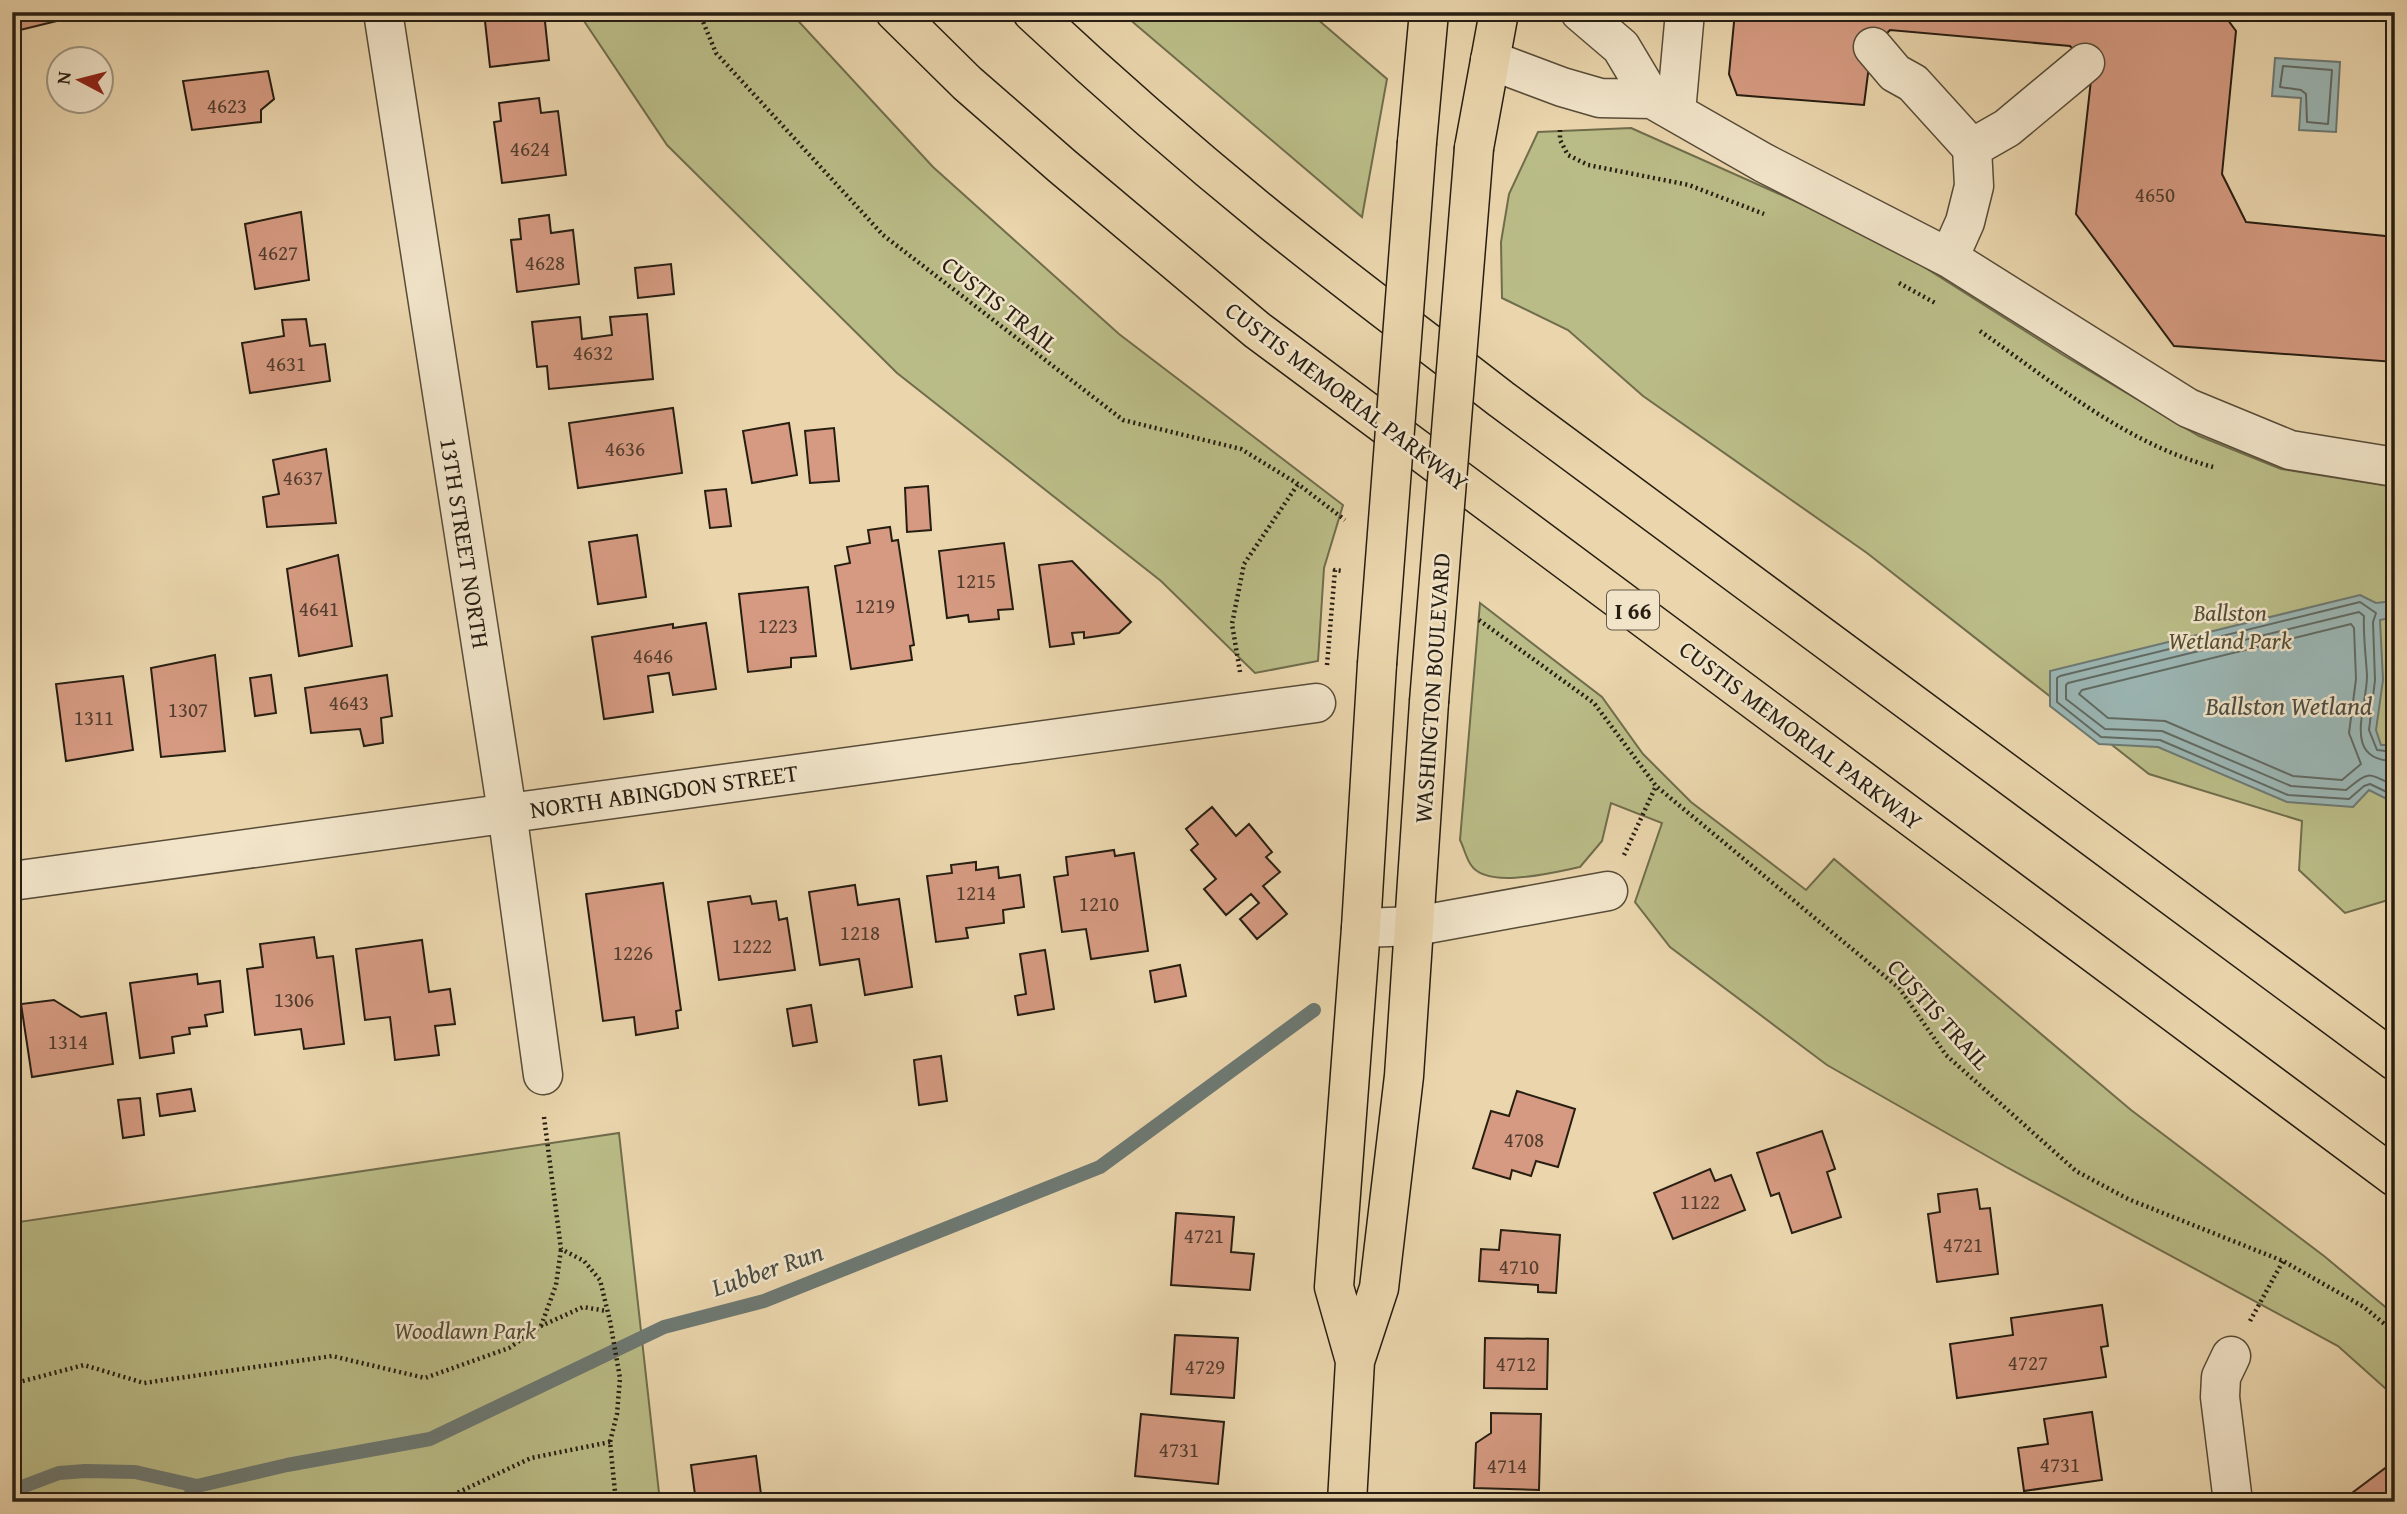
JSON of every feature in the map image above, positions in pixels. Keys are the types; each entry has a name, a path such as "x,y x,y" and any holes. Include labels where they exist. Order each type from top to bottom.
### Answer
{"main road":[{"name":"CUSTIS MEMORIAL PARKWAY","path":"895,12 967,83 1258,330 2395,1177"},
{"path":"1032,12 1176,141 1270,220 1512,407 2395,1061"},
{"name":"WASHINGTON BOULEVARD","path":"1355,1361 1334,1287 1361,928 1377,664 1429,12"},
{"name":"WASHINGTON BOULEVARD","path":"1348,1502 1355,1361 1379,1288 1404,1076 1429,702 1474,148 1499,12"}],"street":[{"name":"13TH STREET NORTH","path":"383,12 507,812 543,1074"},
{"path":"1580,12 1620,47 1664,106"},
{"path":"1664,106 1685,12"},
{"path":"1878,42 1907,66 1913,83 1972,148 1974,186 1965,222 1949,258"},
{"path":"1489,60 1600,98 1664,106 1765,163 1949,258 2188,408 2290,450 2395,467"},
{"path":"1972,148 2007,128 2085,63"},
{"name":"NORTH ABINGDON STREET","path":"12,881 1316,703"},
{"path":"1361,928 1416,926 1608,891"},
{"path":"2231,1356 2221,1377 2220,1397 2233,1502"}],"path":[{"name":"CUSTIS TRAIL","path":"699,12 716,53 883,235 1123,420 1241,449 1298,484 1353,526"},
{"path":"1560,128 1560,140 1568,155 1588,165 1689,185 1776,218"},
{"path":"1897,282 1945,309"},
{"path":"1979,330 2110,422 2148,444 2217,468"},
{"path":"1246,711 1232,624 1244,564 1298,484"},
{"path":"1316,703 1324,702 1335,570 1351,572"},
{"name":"CUSTIS TRAIL","path":"1475,618 1594,703 1656,786 1899,988 1946,1055 2076,1171 2128,1199 2283,1261 2364,1307 2395,1333"},
{"path":"1608,891 1656,786"},
{"path":"541,1326 556,1285 561,1249 542,1106 543,1074"},
{"path":"561,1249 584,1261 600,1280 610,1321 620,1377 617,1414 610,1442 616,1502"},
{"path":"2231,1356 2283,1261"},
{"path":"12,1384 84,1365 144,1383 332,1356 425,1378 509,1348 541,1326 583,1307 607,1311"},
{"path":"438,1502 531,1458 610,1442"}],"green space":[{"path":"578,12 790,12 933,167 1119,334 1343,505 1324,568 1318,661 1255,673 1161,581 897,373 667,145"},
{"path":"1121,12 1309,12 1387,79 1362,217"},
{"name":"Ballston Wetland Park","path":"1631,128 1880,239 2063,355 2199,436 2281,469 2395,487 2395,898 2345,913 2299,870 2302,821 2149,774 1867,553 1643,396 1568,330 1502,298 1501,242 1509,194 1538,132"},
{"path":"1480,603 1602,697 1643,754 1691,802 1806,890 1834,859 2131,1110 2324,1256 2395,1315 2395,1397 2338,1346 2008,1168 1827,1065 1670,947 1635,902 1662,823 1611,803 1602,841 1580,867 1506,878 1491,877 1479,872 1469,862 1460,840"},
{"name":"Woodlawn Park","path":"619,1133 660,1502 12,1502 12,1223"}],"water":[{"path":"2275,58 2340,62 2336,132 2299,130 2301,98 2272,96"},
{"name":"Ballston Wetland","path":"2360,595 2376,603 2393,601 2395,598 2395,617 2380,620 2383,680 2376,730 2381,745 2395,745 2395,809 2391,801 2369,790 2353,807 2287,802 2158,747 2099,744 2050,706 2050,671"}],"building":[{"path":"12,12 71,12 73,17 12,32"},
{"path":"484,12 544,12 549,60 490,67"},
{"path":"1735,12 2222,12 2236,31 2222,174 2246,222 2395,237 2395,362 2174,346 2076,214 2092,71 2070,46 1890,30 1871,50 1864,105 1737,95 1729,74"},
{"path":"268,71 274,99 261,110 261,122 192,130 183,81"},
{"path":"539,98 541,113 558,111 566,175 502,183 494,122 501,121 499,103"},
{"path":"301,212 309,280 255,289 245,224"},
{"path":"549,215 551,233 573,230 579,284 517,292 511,240 521,239 519,219"},
{"path":"671,264 674,294 638,298 635,268"},
{"path":"647,314 653,379 549,389 547,366 537,367 532,322 580,317 582,339 612,335 610,317"},
{"path":"306,319 310,346 325,344 330,381 250,393 242,343 284,336 282,320"},
{"path":"673,408 682,473 578,488 569,423"},
{"path":"789,423 797,475 752,483 743,431"},
{"path":"834,428 839,481 810,483 805,431"},
{"path":"326,449 336,523 267,527 263,497 279,494 273,460"},
{"path":"928,486 931,530 907,532 905,488"},
{"path":"726,489 731,526 710,528 705,491"},
{"path":"890,527 892,541 898,540 914,645 910,646 912,660 851,669 835,566 850,563 847,547 870,543 868,530"},
{"path":"637,535 646,597 598,604 589,542"},
{"path":"1004,543 1013,609 998,610 999,619 969,622 968,615 947,618 939,551"},
{"path":"338,555 352,646 299,656 287,569"},
{"path":"1072,561 1131,622 1119,633 1084,638 1084,632 1072,633 1074,644 1050,647 1039,565"},
{"path":"808,587 816,656 791,658 791,667 748,672 739,594"},
{"path":"706,623 716,689 673,695 669,673 648,676 653,712 604,719 592,637 673,624 673,628"},
{"path":"215,655 225,751 161,757 151,668"},
{"path":"271,675 276,713 255,716 250,678"},
{"path":"387,675 392,716 381,718 383,743 364,746 360,729 311,733 305,688"},
{"path":"123,676 133,750 66,761 56,684"},
{"path":"1212,807 1236,836 1249,824 1272,852 1266,857 1280,872 1263,886 1287,914 1257,939 1240,919 1259,903 1251,894 1226,915 1204,889 1216,879 1191,850 1198,844 1186,829"},
{"path":"1114,850 1115,856 1134,853 1148,951 1091,959 1086,929 1062,932 1054,877 1068,875 1066,857"},
{"path":"976,862 976,870 998,867 999,878 1020,875 1024,907 1003,910 1004,923 966,928 968,938 936,942 927,876 952,873 951,865"},
{"path":"663,883 681,1010 676,1011 678,1028 636,1035 634,1017 603,1021 586,894"},
{"path":"855,885 858,905 899,899 912,987 865,995 859,959 820,965 809,892"},
{"path":"750,896 752,904 776,901 779,920 787,918 795,970 719,980 708,902"},
{"path":"314,937 317,958 333,956 344,1044 304,1049 301,1029 255,1035 247,969 263,967 260,944"},
{"path":"422,940 429,992 450,989 455,1024 435,1026 439,1055 395,1060 390,1017 365,1020 356,949"},
{"path":"1045,950 1054,1009 1018,1015 1015,996 1026,994 1020,954"},
{"path":"1180,965 1186,996 1155,1002 1150,971"},
{"path":"197,974 198,984 220,981 223,1012 205,1015 207,1026 189,1028 190,1034 172,1037 174,1053 140,1058 130,983"},
{"path":"54,1000 81,1017 106,1013 113,1064 32,1077 21,1004"},
{"path":"811,1005 817,1042 793,1046 787,1009"},
{"path":"941,1056 947,1101 919,1105 914,1060"},
{"path":"191,1089 195,1111 160,1116 157,1094"},
{"path":"1517,1091 1575,1109 1558,1167 1536,1161 1531,1176 1512,1170 1510,1179 1473,1168 1491,1111 1509,1116"},
{"path":"140,1098 144,1135 123,1138 118,1100"},
{"path":"1822,1131 1835,1169 1827,1172 1841,1217 1792,1233 1779,1193 1771,1196 1757,1153"},
{"path":"1710,1169 1715,1181 1731,1175 1745,1210 1673,1239 1654,1193"},
{"path":"1977,1189 1980,1209 1990,1208 1998,1274 1937,1282 1928,1214 1940,1212 1938,1194"},
{"path":"1176,1213 1234,1217 1231,1252 1254,1254 1250,1290 1171,1285"},
{"path":"1501,1230 1560,1235 1556,1293 1538,1292 1538,1285 1479,1281 1481,1249 1499,1250"},
{"path":"2102,1305 2108,1346 2101,1347 2106,1377 1957,1398 1950,1344 2013,1335 2011,1318"},
{"path":"1175,1335 1238,1338 1234,1398 1171,1394"},
{"path":"1485,1338 1548,1339 1547,1389 1484,1388"},
{"path":"2092,1412 2102,1480 2024,1491 2018,1448 2048,1444 2044,1419"},
{"path":"1491,1413 1541,1414 1539,1490 1474,1488 1476,1443 1491,1433"},
{"path":"1141,1414 1224,1422 1218,1484 1135,1476"},
{"path":"756,1456 762,1502 696,1502 691,1465"},
{"path":"2392,1463 2395,1467 2395,1502 2346,1502 2344,1499"}],"waterway":[{"name":"Lubber Run","path":"19,1488 59,1473 85,1471 135,1472 197,1486 287,1465 430,1439 664,1327 764,1301 1100,1167 1314,1010"},
{"name":"Lubber Run","path":"185,1502 197,1486"}]}
